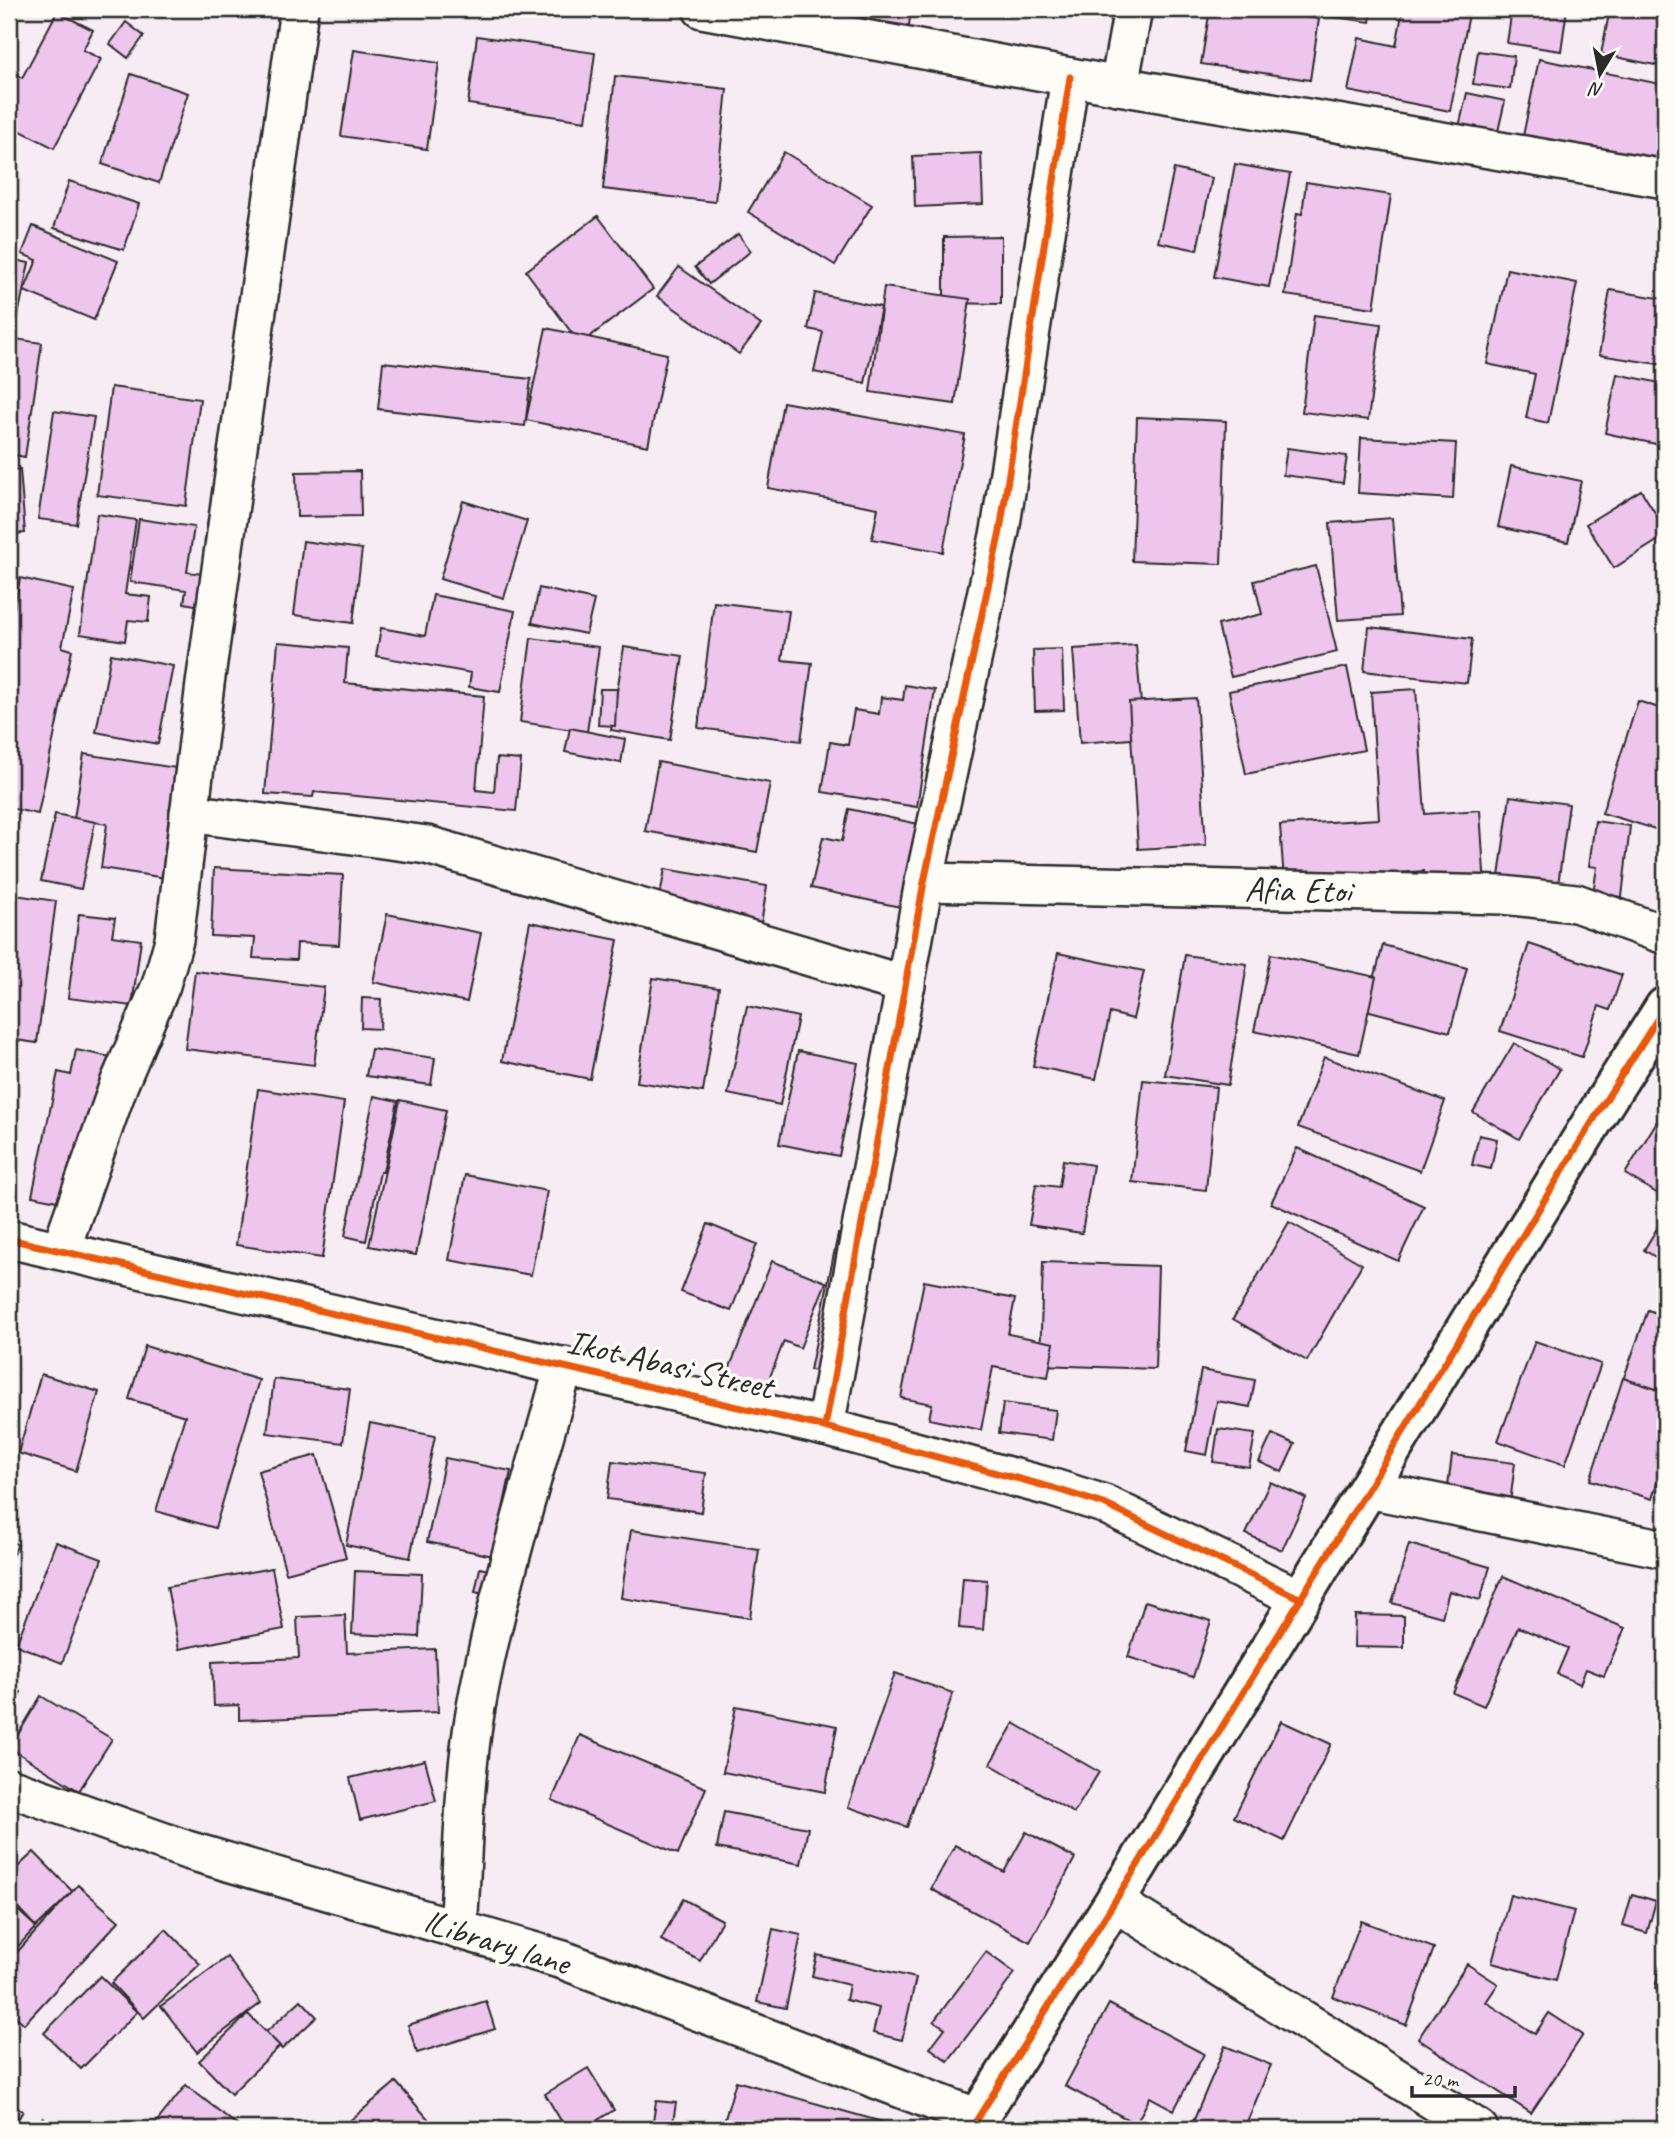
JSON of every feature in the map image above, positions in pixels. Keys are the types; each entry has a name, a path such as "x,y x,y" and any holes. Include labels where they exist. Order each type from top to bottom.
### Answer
{"street":[{"path":"61,1250 119,1084 161,985 174,940 205,684 299,9"},
{"path":"702,9 1119,86 1665,179"},
{"path":"1119,86 1133,9"},
{"path":"825,1427 925,882 1000,531 1070,77"},
{"path":"190,813 427,845 906,985"},
{"name":"Afia Etoi","path":"925,882 1503,895 1576,903 1665,935"},
{"path":"975,2124 1665,1007"},
{"name":"Ikot Abasi Street","path":"12,1249 61,1250 825,1427 1053,1488 1104,1504 1301,1599"},
{"path":"457,1930 476,1709 494,1624 564,1366"},
{"path":"1368,1489 1665,1549"},
{"name":"lLibrary lane","path":"9,1787 187,1850 563,1960 975,2124"},
{"path":"1114,1902 1479,2129"}],"building":[{"path":"834,9 911,9 909,26 833,14"},
{"path":"1210,9 1289,9 1289,14 1319,19 1310,80 1201,64"},
{"path":"1327,9 1372,9 1370,22 1326,16"},
{"path":"1403,9 1470,9 1450,111 1348,91 1359,38 1396,46"},
{"path":"1512,9 1567,9 1561,51 1507,43"},
{"path":"1610,9 1665,9 1665,67 1601,54"},
{"path":"57,12 93,30 83,50 101,59 54,148 9,125 9,71 22,78"},
{"path":"126,22 144,36 128,58 110,44"},
{"path":"477,36 595,53 586,121 468,104"},
{"path":"354,50 439,63 427,149 341,136"},
{"path":"1478,51 1514,56 1510,89 1473,84"},
{"path":"1539,59 1665,85 1665,165 1523,136"},
{"path":"131,74 188,93 159,183 102,164"},
{"path":"615,76 727,89 715,202 603,189"},
{"path":"1467,93 1505,101 1496,140 1458,131"},
{"path":"784,152 872,205 835,265 748,212"},
{"path":"981,153 983,204 915,207 913,156"},
{"path":"1235,164 1290,174 1269,287 1214,277"},
{"path":"1174,169 1212,178 1197,250 1158,242"},
{"path":"69,181 139,204 124,250 54,228"},
{"path":"1306,182 1391,195 1374,308 1285,295 1297,213 1302,214"},
{"path":"598,216 653,289 580,344 526,271"},
{"path":"33,226 118,261 94,320 24,291 37,260 22,254"},
{"path":"738,234 751,251 709,284 695,267"},
{"path":"1001,236 1001,304 944,303 944,237"},
{"path":"9,259 29,263 16,325 9,324"},
{"path":"679,267 761,325 739,354 657,296"},
{"path":"1507,269 1577,283 1548,423 1526,418 1535,374 1487,364"},
{"path":"884,287 970,299 955,404 870,392"},
{"path":"1610,290 1665,299 1665,365 1599,355"},
{"path":"815,293 881,307 865,383 814,372 823,332 808,329"},
{"path":"1314,315 1381,324 1368,420 1302,412"},
{"path":"546,328 667,354 648,446 526,420"},
{"path":"9,338 42,343 25,457 9,454"},
{"path":"383,362 531,379 525,426 378,409"},
{"path":"1617,374 1665,384 1665,446 1605,433"},
{"path":"111,387 200,399 186,506 97,495"},
{"path":"783,402 965,435 943,552 872,539 878,508 768,488"},
{"path":"54,411 94,417 76,524 38,519"},
{"path":"1137,417 1226,421 1221,564 1132,561"},
{"path":"1361,438 1456,443 1453,499 1358,493"},
{"path":"1287,448 1347,456 1343,483 1283,475"},
{"path":"1511,466 1581,481 1568,542 1498,527"},
{"path":"20,469 25,533 9,534 9,470"},
{"path":"360,471 361,516 297,517 296,472"},
{"path":"1641,490 1665,529 1665,536 1614,568 1586,524"},
{"path":"463,501 527,521 504,598 440,579"},
{"path":"97,514 136,520 125,594 151,597 148,622 128,620 125,641 80,634"},
{"path":"1392,518 1400,616 1338,620 1330,523"},
{"path":"139,519 194,527 187,572 211,575 206,607 184,603 186,590 130,582"},
{"path":"303,541 362,549 353,623 294,615"},
{"path":"1316,566 1337,652 1231,677 1218,625 1262,614 1254,581"},
{"path":"20,578 74,590 62,647 72,650 38,814 9,808 9,635"},
{"path":"539,588 594,600 586,634 532,623"},
{"path":"433,595 515,611 500,692 469,687 471,673 376,656 381,628 425,636"},
{"path":"714,602 789,611 782,660 812,663 801,741 698,728"},
{"path":"1369,627 1472,639 1467,683 1364,671"},
{"path":"531,638 599,647 587,732 520,722"},
{"path":"278,642 348,648 345,683 484,696 476,790 494,792 497,758 521,760 516,811 314,792 313,797 265,794"},
{"path":"1136,645 1144,738 1080,743 1073,649"},
{"path":"624,647 683,656 670,740 611,730"},
{"path":"1062,649 1064,710 1035,711 1033,650"},
{"path":"111,654 173,666 158,744 96,732"},
{"path":"1347,667 1364,750 1246,774 1229,691"},
{"path":"905,685 935,690 917,807 822,792 830,742 848,745 854,710 879,714 881,697 903,700"},
{"path":"600,689 617,689 615,726 598,725"},
{"path":"1416,689 1425,814 1480,810 1486,904 1427,908 1424,871 1284,881 1280,825 1379,819 1371,692"},
{"path":"1196,698 1206,845 1138,849 1129,702"},
{"path":"1638,701 1665,710 1665,832 1602,813"},
{"path":"570,728 625,739 621,763 565,752"},
{"path":"84,754 183,769 166,878 101,868 107,824 74,819"},
{"path":"658,762 770,783 757,852 645,831"},
{"path":"1510,796 1569,804 1555,907 1496,899"},
{"path":"849,809 923,825 905,908 811,888 823,837 842,841"},
{"path":"55,814 95,822 81,889 41,881"},
{"path":"1595,821 1630,826 1622,897 1593,894 1597,867 1589,866"},
{"path":"214,868 343,875 339,945 297,943 296,960 253,958 255,938 211,936"},
{"path":"665,869 767,886 761,924 658,906"},
{"path":"9,894 56,901 37,1043 9,1039"},
{"path":"79,914 115,918 112,936 141,940 132,1006 68,998"},
{"path":"387,914 481,933 467,1002 373,982"},
{"path":"530,922 618,940 590,1079 502,1061"},
{"path":"1529,944 1622,975 1610,1010 1599,1006 1582,1057 1500,1031"},
{"path":"1383,945 1467,968 1450,1032 1366,1010"},
{"path":"1058,953 1144,971 1133,1019 1110,1013 1096,1079 1033,1066"},
{"path":"1271,954 1376,977 1359,1054 1254,1031"},
{"path":"1185,955 1247,964 1228,1085 1165,1075"},
{"path":"195,971 324,987 314,1065 185,1049"},
{"path":"653,978 719,988 703,1092 637,1082"},
{"path":"362,998 381,999 380,1029 361,1028"},
{"path":"747,1006 798,1017 780,1105 728,1094"},
{"path":"1514,1043 1560,1069 1519,1139 1473,1112"},
{"path":"371,1049 435,1058 431,1085 366,1076"},
{"path":"76,1050 111,1057 89,1162 71,1158 62,1202 32,1196 58,1072 71,1075"},
{"path":"798,1051 858,1063 839,1156 779,1144"},
{"path":"1324,1057 1445,1101 1420,1171 1298,1127"},
{"path":"1143,1080 1216,1087 1206,1190 1132,1182"},
{"path":"258,1089 344,1102 322,1258 236,1245"},
{"path":"374,1096 398,1101 366,1241 345,1236"},
{"path":"400,1100 446,1110 416,1255 369,1246"},
{"path":"1665,1108 1665,1198 1625,1174"},
{"path":"1479,1135 1497,1139 1491,1169 1472,1165"},
{"path":"1297,1148 1424,1206 1398,1261 1271,1203"},
{"path":"1063,1160 1093,1165 1082,1233 1029,1225 1036,1184 1059,1187"},
{"path":"465,1175 547,1191 531,1275 449,1260"},
{"path":"1665,1215 1665,1263 1644,1250"},
{"path":"1289,1222 1362,1264 1307,1361 1233,1319"},
{"path":"708,1224 757,1244 731,1311 681,1292"},
{"path":"838,1234 868,1240 840,1376 810,1370"},
{"path":"772,1261 826,1282 800,1348 784,1341 764,1392 726,1377"},
{"path":"1043,1262 1158,1266 1155,1369 1040,1365"},
{"path":"924,1281 1015,1299 1008,1334 1054,1343 1048,1377 993,1367 981,1430 929,1419 932,1404 901,1398"},
{"path":"1648,1310 1665,1316 1665,1398 1622,1383"},
{"path":"1535,1341 1601,1364 1565,1465 1498,1441"},
{"path":"145,1346 259,1380 215,1528 156,1511 185,1416 129,1399"},
{"path":"1201,1370 1255,1380 1250,1407 1217,1401 1207,1455 1186,1451"},
{"path":"41,1374 99,1392 76,1471 18,1453"},
{"path":"1623,1378 1665,1392 1665,1457 1652,1499 1590,1480"},
{"path":"274,1379 350,1389 343,1443 267,1433"},
{"path":"1003,1403 1056,1410 1052,1440 999,1433"},
{"path":"370,1423 435,1436 410,1558 346,1545"},
{"path":"1218,1429 1255,1434 1249,1467 1213,1462"},
{"path":"1272,1434 1295,1444 1282,1472 1259,1462"},
{"path":"317,1455 346,1557 286,1573 258,1471"},
{"path":"1452,1455 1515,1463 1510,1503 1447,1494"},
{"path":"445,1458 511,1471 493,1556 427,1542"},
{"path":"612,1461 706,1473 701,1512 607,1499"},
{"path":"1270,1482 1306,1498 1282,1550 1246,1534"},
{"path":"631,1530 759,1549 750,1618 621,1598"},
{"path":"9,1540 18,1545 9,1561"},
{"path":"56,1542 102,1559 62,1663 16,1645"},
{"path":"1409,1544 1490,1567 1480,1600 1449,1591 1442,1617 1392,1603"},
{"path":"272,1568 284,1629 179,1649 167,1587"},
{"path":"480,1568 517,1577 512,1601 475,1592"},
{"path":"355,1571 422,1574 419,1637 352,1634"},
{"path":"1503,1576 1625,1628 1604,1676 1586,1669 1580,1684 1557,1674 1568,1648 1518,1627 1484,1706 1453,1693"},
{"path":"963,1578 987,1580 983,1630 959,1628"},
{"path":"1145,1601 1211,1621 1193,1677 1128,1657"},
{"path":"345,1615 347,1653 435,1649 438,1712 239,1720 239,1705 214,1706 212,1662 299,1658 297,1617"},
{"path":"1355,1615 1404,1616 1404,1648 1354,1647"},
{"path":"895,1673 953,1693 907,1827 848,1807"},
{"path":"9,1685 21,1692 9,1711"},
{"path":"41,1696 112,1739 79,1791 10,1748"},
{"path":"736,1706 837,1726 825,1792 723,1772"},
{"path":"1281,1721 1331,1744 1284,1841 1234,1817"},
{"path":"1014,1723 1099,1772 1074,1813 990,1764"},
{"path":"580,1735 706,1788 678,1854 552,1800"},
{"path":"425,1760 436,1801 360,1820 350,1778"},
{"path":"724,1812 808,1828 801,1864 717,1848"},
{"path":"1026,1832 1075,1858 1030,1942 931,1889 955,1845 1004,1872"},
{"path":"34,1852 73,1892 36,1927 9,1898 9,1875"},
{"path":"78,1885 119,1921 24,2024 9,2010 9,1961"},
{"path":"1632,1894 1656,1901 1647,1933 1623,1926"},
{"path":"1510,1895 1574,1911 1556,1980 1492,1963"},
{"path":"683,1899 722,1920 700,1961 661,1940"},
{"path":"9,1902 36,1927 9,1956"},
{"path":"1662,1904 1665,1905 1665,1925 1659,1924"},
{"path":"1361,1921 1434,1948 1406,2025 1333,1997"},
{"path":"166,1929 200,1964 144,2018 111,1983"},
{"path":"773,1929 801,1935 786,2008 757,2002"},
{"path":"1665,1938 1665,1991 1655,1989"},
{"path":"986,1952 1015,1973 948,2061 930,2048 945,2028 934,2021"},
{"path":"817,1955 916,1978 902,2040 873,2033 879,2008 846,2000 849,1985 812,1976"},
{"path":"227,1957 261,2003 197,2052 161,2006"},
{"path":"1467,1964 1498,1984 1486,2002 1535,2034 1549,2013 1583,2035 1531,2113 1418,2039"},
{"path":"100,1976 137,2012 81,2069 44,2033"},
{"path":"301,2000 317,2017 282,2049 266,2032"},
{"path":"486,2001 495,2029 417,2053 408,2025"},
{"path":"1109,2004 1204,2054 1174,2110 1150,2097 1136,2124 1065,2086"},
{"path":"248,2014 280,2046 231,2094 199,2061"},
{"path":"1225,2046 1271,2065 1244,2129 1190,2129"},
{"path":"588,2068 614,2110 583,2129 566,2129 545,2094"},
{"path":"736,2081 893,2125 892,2129 722,2129"},
{"path":"396,2082 437,2129 340,2129"},
{"path":"186,2085 242,2129 151,2129"},
{"path":"656,2101 676,2103 672,2129 652,2129"},
{"path":"9,2103 23,2111 12,2129 9,2129"},
{"path":"1661,2114 1665,2117 1665,2129 1652,2129"},
{"path":"43,2117 58,2129 33,2129"}],"cycle path":[{"path":"825,1427 924,882 1000,531 1070,77"},
{"path":"971,2129 1137,1866 1665,1007"},
{"path":"9,1239 825,1427 1053,1488 1104,1504 1301,1599"}]}
